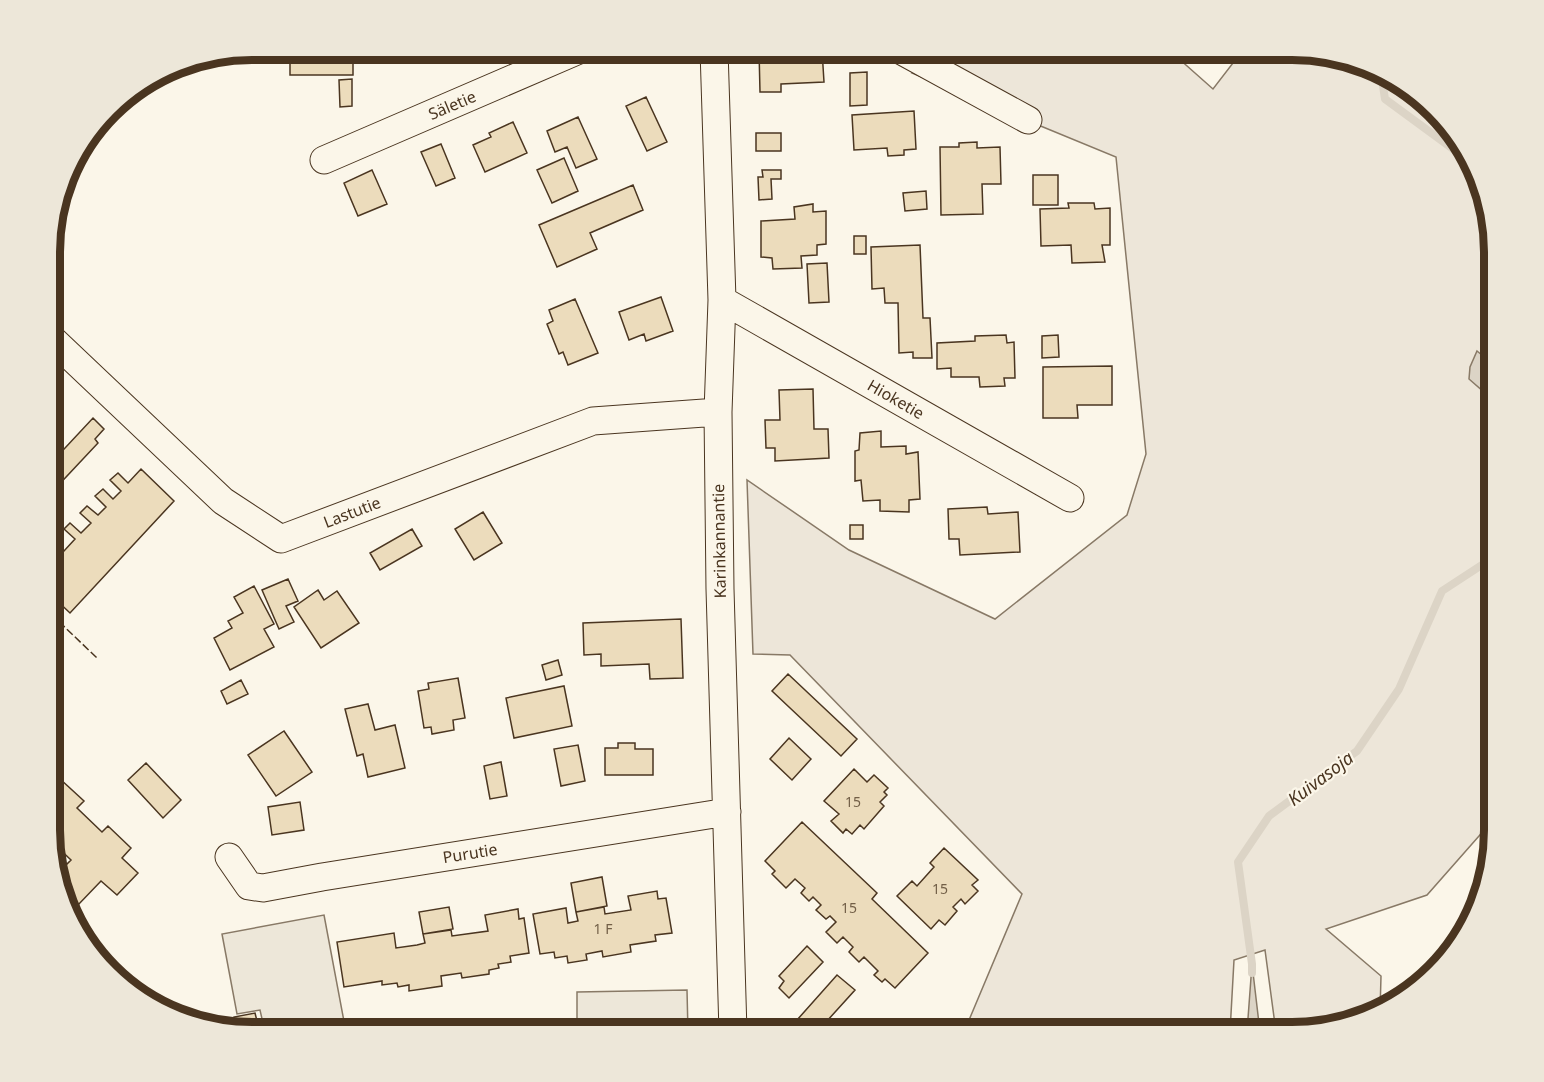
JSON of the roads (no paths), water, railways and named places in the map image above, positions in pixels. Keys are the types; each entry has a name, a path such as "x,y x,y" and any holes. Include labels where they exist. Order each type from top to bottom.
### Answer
{"street":[{"name":"Säletie","path":"324,160 556,60"},
{"name":"Karinkannantie","path":"714,60 722,300 718,412 720,589 734,1022"},
{"path":"918,60 1028,120"},
{"name":"Hioketie","path":"722,300 1070,498"},
{"name":"Lastutie","path":"60,347 223,501 281,539 593,421 718,412"},
{"name":"Purutie","path":"229,857 249,886 263,888 727,812"}],"waterway":[{"name":"Kuivasoja","path":"1383,83 1385,99 1454,150"},
{"name":"Kuivasoja","path":"1252,973 1238,862 1269,816 1357,751 1399,689 1442,591 1484,564"}]}
